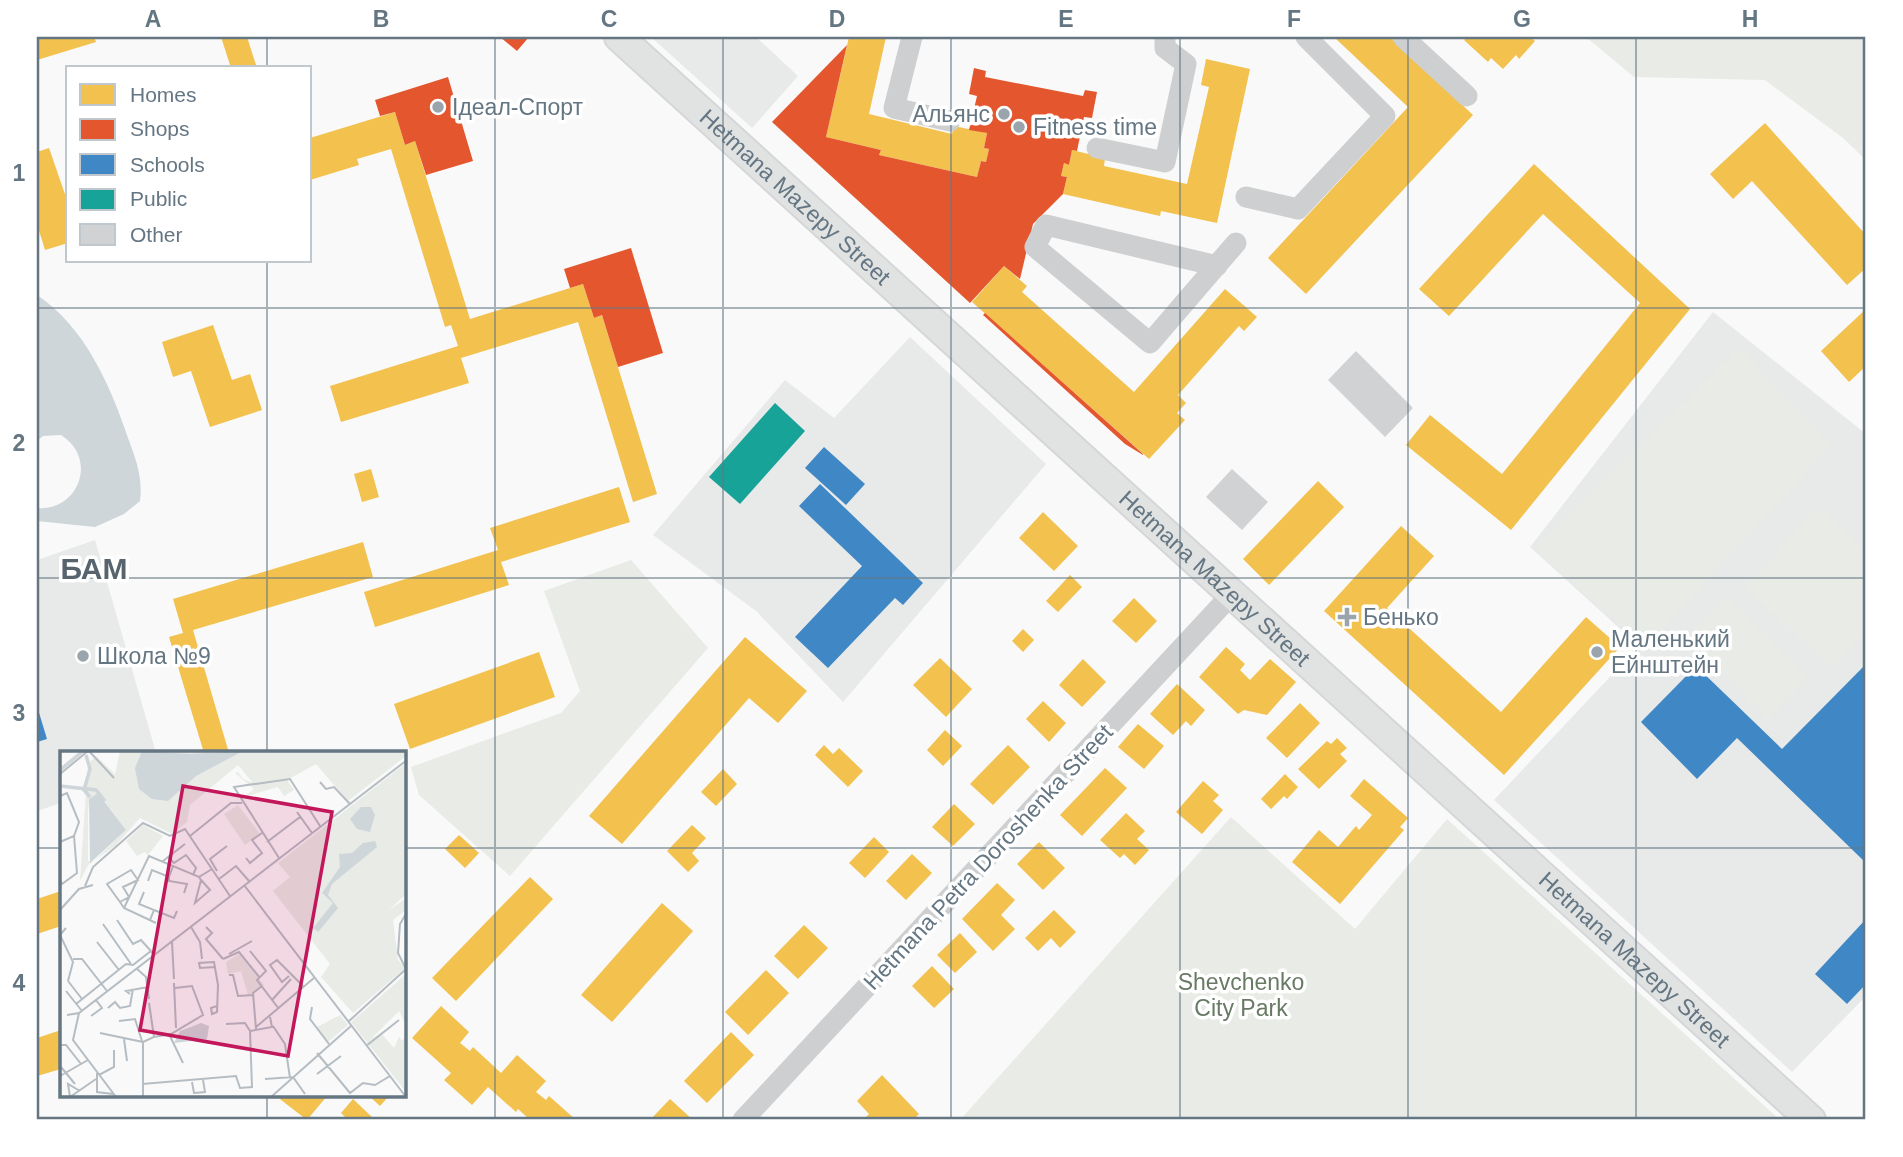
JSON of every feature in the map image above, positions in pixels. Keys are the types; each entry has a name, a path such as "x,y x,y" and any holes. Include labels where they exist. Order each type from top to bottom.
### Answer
{"main road":[{"name":"Hetmana Mazepy Street","path":"619,37 1811,1120"}],"street":[{"path":"912,37 894,108 950,121"},
{"path":"1097,148 1165,162 1186,64 1165,48 1166,37"},
{"path":"1246,197 1298,209 1385,116 1306,37"},
{"path":"1403,37 1467,96"},
{"path":"1217,266 1046,225 1035,247 1150,343 1217,266 1236,243"},
{"name":"Hetmana Petra Doroshenka Street","path":"743,1120 1232,594"}],"shaded area":[{"path":"651,37 756,37 798,76 752,128"},
{"path":"37,295 69,323 94,359 113,398 138,469 140,501 124,514 95,527 37,521 37,508 51,507 63,502 73,493 81,470 73,445 61,435 43,436 37,441"},
{"path":"1713,312 1866,434 1866,996 1792,1072 1494,800 1639,646 1530,547"},
{"path":"910,337 1046,464 843,702 756,611 653,535 785,380 834,418"},
{"name":"Школа №9","path":"95,540 155,751 60,751 60,803 37,811 37,560"}],"green space":[{"path":"1586,37 1866,37 1866,160 1843,138 1765,80 1634,77"},
{"path":"1740,348 1831,445 1645,648 1535,548"},
{"path":"1818,507 1866,552 1866,630 1832,668 1745,587"},
{"path":"631,560 708,648 510,876 419,795 411,767 561,713 580,691 544,591"},
{"path":"1727,596 1808,678 1768,719 1686,636"},
{"name":"Shevchenko City Park","path":"1231,817 1355,929 1447,819 1780,1120 960,1120"}],"building: Homes":[{"path":"37,37 94,37 96,42 37,60"},
{"path":"221,37 247,37 256,66 230,66"},
{"path":"849,37 886,37 869,114 952,134 954,126 987,133 984,148 989,149 986,162 981,161 977,177 879,155 881,150 826,137"},
{"path":"1334,37 1390,37 1473,115 1306,294 1268,258 1408,107"},
{"path":"1467,37 1530,37 1535,41 1519,59 1516,55 1503,69 1491,58 1488,62 1464,40"},
{"path":"1206,59 1250,69 1217,223 1161,211 1160,216 1063,194 1067,177 1061,176 1064,163 1069,165 1072,150 1105,158 1104,166 1187,184 1209,87 1201,85"},
{"path":"395,112 405,145 415,141 470,319 583,284 594,318 602,315 657,494 633,502 578,322 461,358 469,383 341,422 330,386 458,346 451,325 445,327 391,149 357,159 359,165 312,179 312,137"},
{"path":"1765,123 1866,235 1866,268 1847,285 1752,181 1733,199 1710,174"},
{"path":"49,148 66,197 66,244 45,250 37,224 37,152"},
{"path":"1534,164 1690,309 1511,530 1406,445 1430,415 1502,474 1640,303 1543,214 1449,316 1419,289"},
{"path":"1004,266 1027,286 1022,292 1134,392 1225,289 1257,317 1244,331 1239,326 1178,395 1186,403 1177,413 1185,420 1149,459 972,302"},
{"path":"1866,309 1866,366 1849,382 1821,351"},
{"path":"213,325 232,380 250,374 262,410 210,427 191,371 173,377 162,342"},
{"path":"371,469 379,497 362,502 354,474"},
{"path":"1318,481 1344,507 1269,585 1243,559"},
{"path":"619,487 630,522 501,562 509,585 375,627 364,592 498,550 490,528"},
{"path":"1043,512 1078,546 1054,571 1019,538"},
{"path":"1401,526 1434,556 1387,608 1501,712 1586,617 1620,647 1504,775 1324,611"},
{"path":"363,542 373,577 193,630 228,751 203,751 169,637 183,633 173,599"},
{"path":"1070,575 1082,587 1058,612 1046,601"},
{"path":"1134,598 1157,621 1136,643 1112,621"},
{"path":"1023,629 1034,640 1023,652 1012,641"},
{"path":"745,637 807,691 778,723 749,698 622,844 589,816"},
{"path":"1226,647 1245,664 1240,670 1250,680 1270,659 1296,682 1267,715 1244,710 1238,714 1199,677"},
{"path":"539,652 555,697 410,749 394,704"},
{"path":"940,658 972,689 946,717 913,685"},
{"path":"1083,659 1106,682 1082,707 1059,685"},
{"path":"1177,684 1205,710 1191,726 1186,721 1173,735 1150,714"},
{"path":"1043,701 1066,723 1049,742 1026,719"},
{"path":"1300,703 1320,723 1287,758 1266,738"},
{"path":"1138,724 1164,746 1144,769 1118,747"},
{"path":"945,730 962,746 943,766 927,750"},
{"path":"1337,738 1347,748 1340,754 1347,761 1319,789 1298,769 1327,741 1331,744"},
{"path":"824,745 833,754 839,748 863,771 848,787 815,755"},
{"path":"1008,745 1030,767 993,805 970,784"},
{"path":"1105,768 1127,788 1082,836 1060,815"},
{"path":"723,769 737,784 716,806 701,792"},
{"path":"1285,774 1298,787 1287,799 1284,796 1271,809 1261,799"},
{"path":"1364,779 1408,818 1400,827 1404,830 1340,904 1292,862 1319,830 1338,847 1356,826 1359,830 1372,815 1350,796"},
{"path":"1203,781 1219,795 1213,801 1223,810 1202,834 1176,812"},
{"path":"954,804 975,824 953,846 932,827"},
{"path":"1126,813 1145,831 1137,839 1149,850 1135,865 1124,854 1120,858 1100,840"},
{"path":"692,825 706,838 692,853 699,861 688,872 667,851"},
{"path":"459,835 479,853 465,868 445,849"},
{"path":"874,837 889,852 865,878 849,863"},
{"path":"1039,842 1065,868 1043,890 1017,864"},
{"path":"912,854 932,873 906,900 886,881"},
{"path":"530,877 553,899 456,1001 432,978"},
{"path":"997,883 1015,900 1001,915 1015,929 993,951 962,919"},
{"path":"60,891 60,926 37,934 37,899"},
{"path":"662,903 693,931 612,1022 581,995"},
{"path":"1054,910 1076,932 1060,948 1051,938 1038,951 1025,938"},
{"path":"804,925 828,948 798,979 774,956"},
{"path":"960,933 977,952 955,973 937,955"},
{"path":"932,966 954,989 934,1008 912,986"},
{"path":"766,970 789,993 748,1035 725,1012"},
{"path":"441,1006 469,1032 460,1043 470,1051 473,1047 501,1073 517,1055 546,1081 536,1092 546,1100 549,1096 576,1120 527,1120 518,1109 516,1112 488,1087 472,1105 444,1080 451,1073 412,1038"},
{"path":"60,1030 60,1069 37,1076 37,1038"},
{"path":"731,1032 754,1055 707,1103 684,1081"},
{"path":"882,1075 919,1114 913,1120 863,1120 869,1114 857,1101"},
{"path":"279,1098 325,1098 307,1120"},
{"path":"371,1098 387,1098 380,1106"},
{"path":"353,1099 373,1120 348,1120 341,1113"},
{"path":"670,1099 693,1120 650,1120"}],"building: Shops":[{"path":"500,37 529,37 517,51"},
{"path":"847,45 826,137 881,150 879,155 977,177 981,161 986,162 989,149 984,148 987,133 969,130 977,96 969,94 974,68 986,71 985,77 1083,96 1085,90 1097,92 1092,118 1084,117 1077,151 1072,150 1069,165 1064,163 1061,176 1067,177 1063,194 1033,224 1020,279 1004,266 970,303 772,122"},
{"path":"448,77 473,161 426,175 415,141 405,145 395,112 380,116 375,100"},
{"path":"631,248 663,353 618,367 602,315 594,318 583,284 570,288 564,269"},
{"path":"985,313 1143,455 1125,444 983,315"}],"building: Schools":[{"path":"824,447 865,484 846,505 805,468"},
{"path":"820,484 923,583 903,605 895,598 828,668 795,637 862,566 799,506"},
{"path":"1866,664 1866,863 1737,738 1697,779 1641,722 1696,666 1782,749"},
{"path":"37,706 47,739 37,742"},
{"path":"1866,919 1866,984 1847,1004 1815,974"}],"building: Public":[{"path":"775,403 805,431 740,504 709,477"}],"building: Other":[{"path":"1356,351 1413,408 1385,437 1328,380"},
{"path":"1232,469 1268,502 1242,530 1206,497"}],"place":[{"name":"Ідеал-Спорт","path":"438,107"},
{"name":"Альянс","path":"1004,114"},
{"name":"Fitness time","path":"1019,127"},
{"name":"Бенько","path":"1347,617"},
{"name":"Маленький Ейнштейн","path":"1597,652"},
{"name":"Школа №9","path":"83,656"}],"district":[{"name":"БАМ","path":"94,569"}]}
